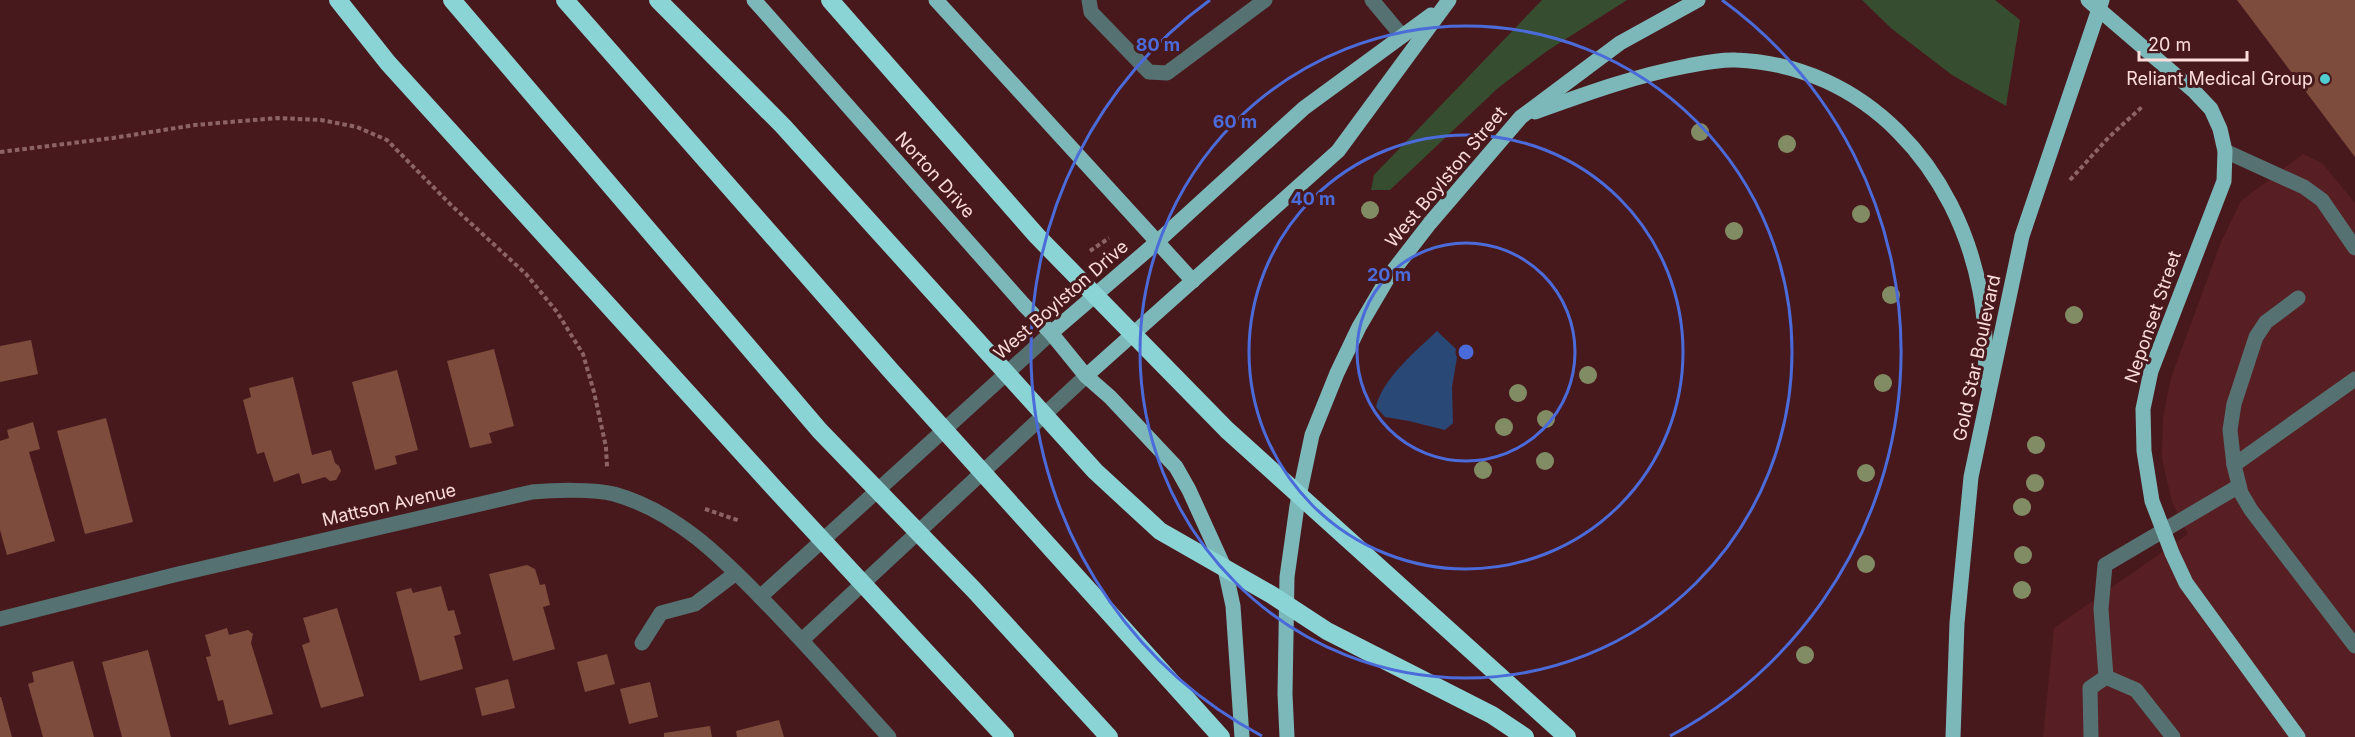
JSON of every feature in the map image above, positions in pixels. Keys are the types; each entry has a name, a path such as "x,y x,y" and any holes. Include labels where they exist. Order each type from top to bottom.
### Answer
{"highway":[{"path":"338,0 388,63 769,483 1005,737"},
{"path":"452,0 820,431 974,590 1109,737"},
{"path":"565,0 892,372 1221,737"},
{"path":"658,0 783,126 1095,471 1160,531 1327,631 1492,715 1525,737"},
{"path":"830,0 1036,236 1227,430 1336,531 1567,737"}],"main road":[{"name":"Norton Drive","path":"754,0 1051,333 1086,376 1110,397 1176,467 1225,569 1233,606 1242,737"},
{"path":"936,0 1193,281"},
{"name":"West Boylston Street","path":"1287,737 1285,694 1287,577 1297,506 1312,435 1341,363 1359,327 1389,276 1521,117 1620,43 1698,0"},
{"name":"Neponset Street","path":"2088,0 2194,92 2211,109 2220,129 2225,151 2224,181 2151,371 2143,409 2144,451 2152,501 2186,584 2298,737"},
{"name":"Gold Star Boulevard","path":"1953,737 1957,623 1971,477 2022,236 2102,0"},
{"name":"West Boylston Drive","path":"1051,333 1157,242 1304,108 1446,3"},
{"name":"West Boylston Drive","path":"1086,376 1338,151 1446,3"},
{"path":"1521,117 1606,86 1649,74 1706,62 1735,60 1797,70 1857,97 1879,113 1917,152 1933,174 1958,222 1980,291 1985,329 1986,408"}],"street":[{"path":"1089,0 1091,12 1149,72 1167,73 1265,0"},
{"path":"1372,0 1402,36"},
{"path":"2225,151 2304,187 2322,200 2355,248"},
{"path":"2298,298 2266,322 2256,337 2234,404 2230,430 2234,465 2239,486 2263,528 2355,646"},
{"name":"West Boylston Drive","path":"760,597 1051,333"},
{"name":"West Boylston Drive","path":"802,640 1086,376"},
{"path":"2234,465 2355,379"},
{"path":"2106,677 2101,609 2105,565 2239,486"},
{"name":"Mattson Avenue","path":"0,619 231,562 532,492 553,490 612,494 643,505 696,536 760,597"},
{"path":"642,643 661,613 695,604 736,573"},
{"path":"760,597 889,737"},
{"path":"2091,737 2090,688 2106,677"},
{"path":"2106,677 2136,690 2173,737"}],"path":[{"path":"2065,179 2071,180 2109,137 2143,106"},
{"path":"0,152 195,125 277,118 321,120 357,127 387,140 451,205 526,274 557,312 583,354 606,447 606,466 617,471"},
{"path":"704,508 740,521"}],"shaded area":[{"path":"2303,154 2322,163 2355,203 2355,737 2043,737 2054,628 2188,534 2172,502 2162,459 2163,418 2171,378 2221,242 2241,201"}],"green space":[{"path":"1542,0 1627,0 1547,51 1498,88 1390,190 1371,190 1374,175"},
{"path":"1862,0 1995,0 2020,20 2006,106 1952,75 1892,29"}],"water":[{"path":"1437,331 1458,351 1452,387 1453,423 1445,430 1385,417 1376,407 1385,386 1410,356"}],"building":[{"name":"Reliant Medical Group","path":"2237,0 2355,0 2355,157"},
{"path":"31,340 38,374 0,382 0,346"},
{"path":"494,349 514,426 489,433 492,443 470,448 447,361"},
{"path":"397,370 418,450 395,456 397,464 375,470 352,382"},
{"path":"293,377 312,455 331,450 335,463 341,471 336,480 330,481 325,477 302,484 299,473 274,482 264,452 257,454 243,400 251,397 249,388"},
{"path":"106,418 133,522 85,534 57,431"},
{"path":"33,422 40,449 29,452 55,541 7,555 0,530 0,441 9,438 7,430"},
{"path":"527,565 535,569 540,585 545,584 550,605 543,607 555,649 513,661 489,574"},
{"path":"441,586 448,611 454,610 461,634 454,636 463,669 420,681 396,592 411,588 413,593"},
{"path":"337,608 364,696 321,708 302,645 310,642 303,618"},
{"path":"227,628 229,635 248,630 253,634 251,643 273,714 229,725 223,700 218,701 206,657 211,656 205,635"},
{"path":"148,650 171,737 122,737 102,662"},
{"path":"607,654 615,684 585,692 577,662"},
{"path":"73,661 94,737 43,737 28,684 34,682 32,672"},
{"path":"508,679 515,708 482,716 475,688"},
{"path":"650,682 658,717 629,724 620,689"},
{"path":"1,697 12,737 0,737"},
{"path":"779,720 784,737 737,737 736,731"},
{"path":"710,726 712,737 664,737 664,733"}],"place":[{"name":"Reliant Medical Group","path":"2325,79"}]}
